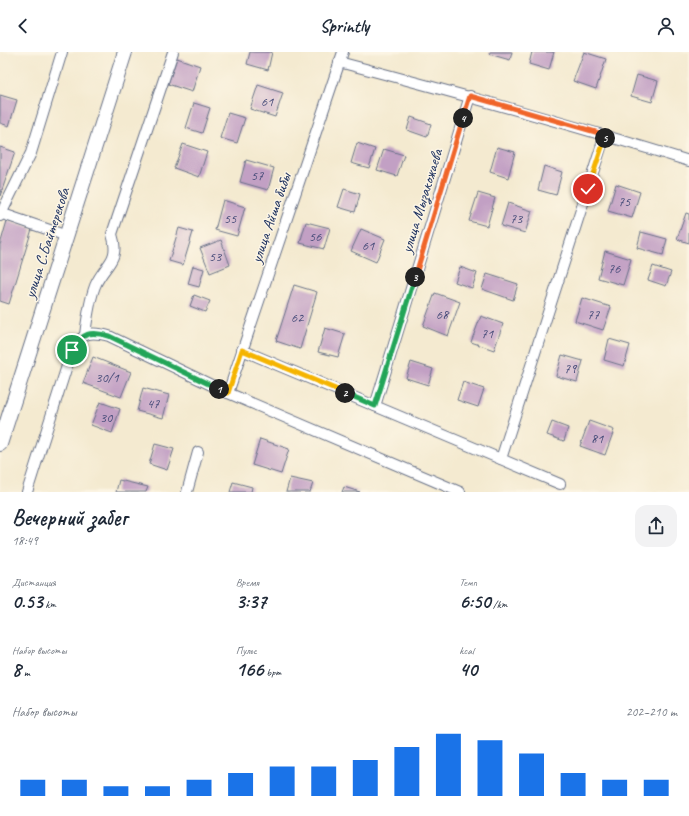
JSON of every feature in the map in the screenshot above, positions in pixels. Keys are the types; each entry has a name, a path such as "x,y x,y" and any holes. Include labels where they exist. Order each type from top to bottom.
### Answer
{"main road":[{"name":"улица С.Байтерекова","path":"0,444 125,52"}],"street":[{"path":"62,52 31,153 0,214 67,236"},
{"path":"85,335 89,307 94,288 97,281 111,263 115,252 115,244 112,234 173,52"},
{"path":"341,57 689,161"},
{"name":"улица Айша бибы","path":"228,393 341,57"},
{"name":"улица Мызакожаева","path":"375,406 470,96"},
{"path":"501,459 606,135"},
{"path":"27,492 72,350 77,342 85,335 94,332 109,336 228,393 460,492"},
{"path":"242,350 560,484"},
{"path":"187,492 198,452"}],"building":[{"path":"250,52 272,52 268,70 247,64"},
{"path":"490,52 512,52 510,60 489,54"},
{"path":"532,52 554,52 549,70 529,64"},
{"path":"584,52 606,59 596,89 573,81"},
{"path":"177,58 200,66 192,92 168,84"},
{"path":"637,75 658,81 652,102 631,96"},
{"path":"258,85 283,93 275,117 250,109"},
{"path":"0,95 17,100 9,126 0,123"},
{"path":"194,103 210,108 202,133 186,128"},
{"path":"228,113 245,118 237,143 220,138"},
{"path":"411,117 431,124 427,137 407,130"},
{"path":"357,143 375,149 369,168 351,163"},
{"path":"183,144 207,152 199,177 174,168"},
{"path":"0,147 15,152 0,196"},
{"path":"497,147 515,152 508,178 490,172"},
{"path":"384,149 404,155 397,176 377,170"},
{"path":"246,160 274,168 268,190 240,182"},
{"path":"544,166 562,172 556,195 538,190"},
{"path":"616,184 640,192 632,218 608,211"},
{"path":"344,189 360,194 355,212 338,207"},
{"path":"478,193 495,198 487,226 469,221"},
{"path":"223,200 245,207 237,236 215,230"},
{"path":"508,203 532,211 525,233 501,226"},
{"path":"686,213 689,214 689,243 677,239"},
{"path":"7,221 32,229 9,304 0,301 0,245"},
{"path":"306,222 330,228 324,249 300,243"},
{"path":"179,228 193,232 183,265 169,261"},
{"path":"361,229 385,239 376,262 351,251"},
{"path":"641,232 667,239 663,255 637,248"},
{"path":"221,240 230,265 210,273 200,248"},
{"path":"605,251 631,259 623,285 598,278"},
{"path":"193,266 204,269 199,287 188,284"},
{"path":"653,266 671,272 666,286 648,280"},
{"path":"460,267 477,273 472,288 455,282"},
{"path":"487,274 518,284 513,300 482,289"},
{"path":"294,285 317,292 300,349 276,341"},
{"path":"435,293 460,302 448,336 423,326"},
{"path":"194,295 210,301 205,312 190,306"},
{"path":"582,298 611,307 603,330 575,321"},
{"path":"481,316 503,324 494,350 471,342"},
{"path":"325,328 345,334 338,357 318,352"},
{"path":"609,339 630,345 624,366 604,360"},
{"path":"562,355 583,361 577,382 556,376"},
{"path":"93,357 131,372 121,397 83,383"},
{"path":"411,362 433,369 428,385 406,378"},
{"path":"463,382 484,389 478,407 457,400"},
{"path":"143,388 169,395 163,418 137,411"},
{"path":"100,402 120,409 112,433 91,425"},
{"path":"589,421 614,430 605,455 580,446"},
{"path":"552,422 568,428 564,441 547,435"},
{"path":"260,439 289,449 281,474 252,465"},
{"path":"155,444 174,449 167,470 149,464"},
{"path":"290,478 313,483 310,492 286,492"},
{"path":"119,480 148,487 146,492 116,492"},
{"path":"233,482 252,487 251,492 230,492"},
{"path":"344,487 360,492 342,492"}],"route":[{"path":"72,350 77,342 85,335 94,332 109,336 228,393 242,350 375,406 470,96 606,135 588,189"}]}
